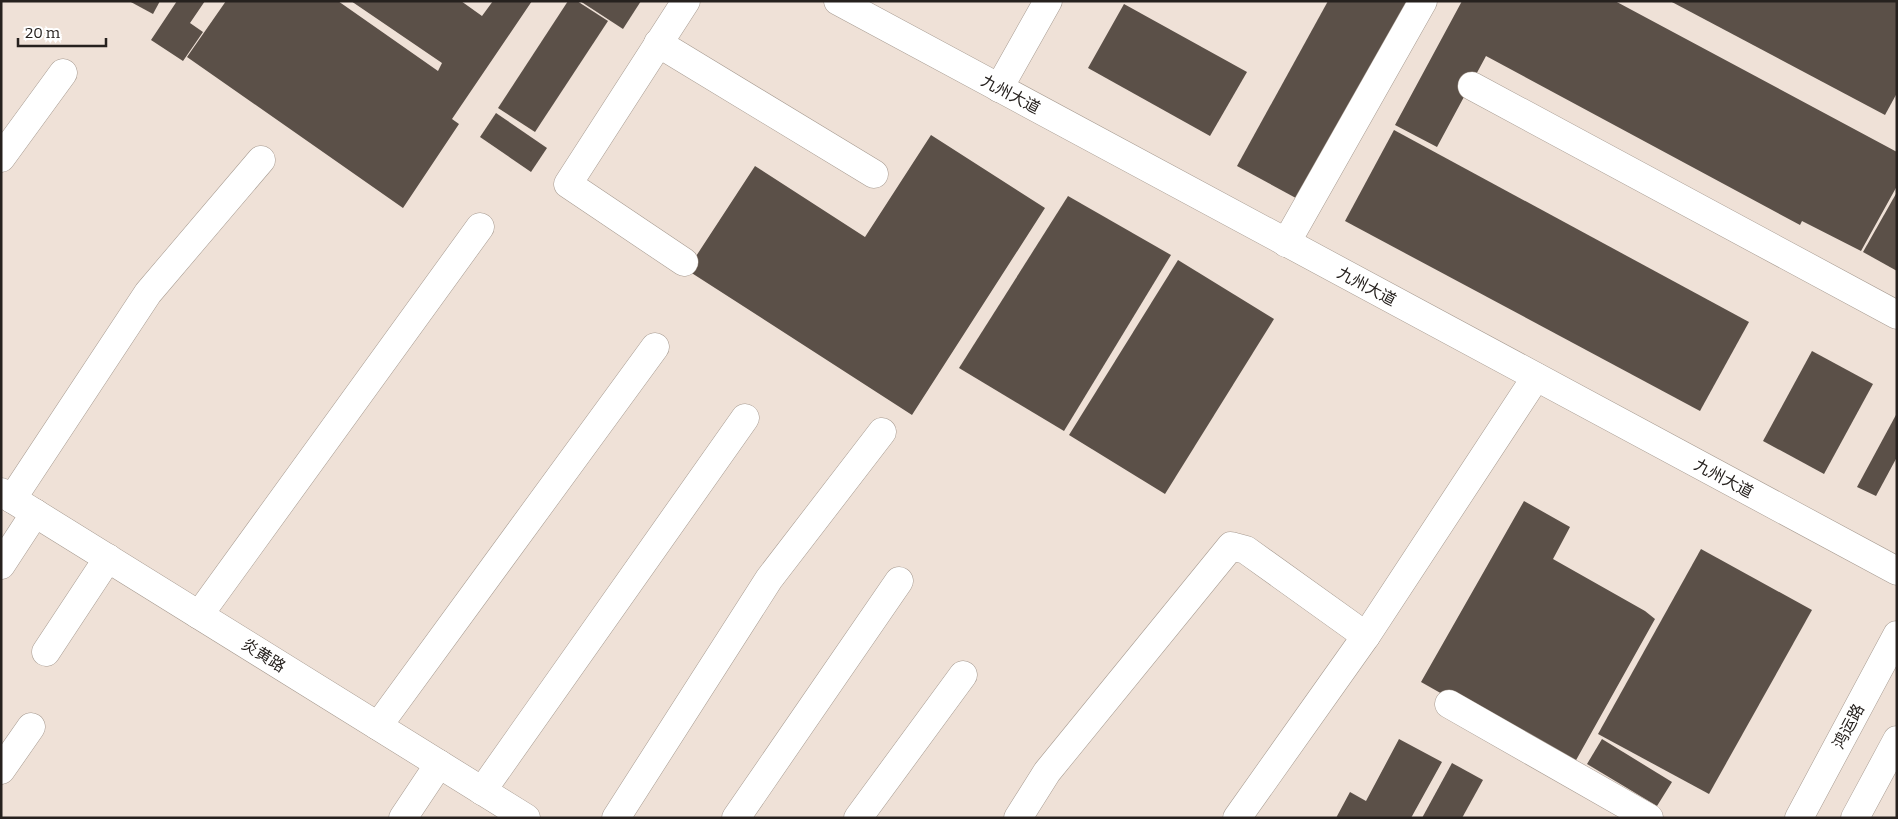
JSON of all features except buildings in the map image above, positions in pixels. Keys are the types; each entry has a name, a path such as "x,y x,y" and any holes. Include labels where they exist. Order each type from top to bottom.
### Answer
{"street":[{"path":"684,262 568,184 686,1"},
{"name":"九州大道","path":"838,1 1897,571"},
{"path":"999,88 1048,1"},
{"path":"1286,243 1423,1"},
{"path":"658,44 874,174"},
{"path":"1,158 63,73"},
{"path":"1472,86 1897,315"},
{"path":"7,495 148,294 261,160"},
{"path":"199,614 480,227"},
{"path":"378,726 655,347"},
{"path":"1237,818 1366,636 1536,377"},
{"path":"482,791 745,418"},
{"path":"616,818 769,579 882,432"},
{"name":"炎黄路","path":"7,495 526,818"},
{"path":"1,565 35,513"},
{"path":"1018,818 1047,772 1231,546 1246,550 1366,636"},
{"path":"46,652 108,558"},
{"path":"736,818 899,581"},
{"name":"鸿运路","path":"1799,818 1897,635"},
{"path":"858,818 963,676"},
{"path":"1449,704 1649,818"},
{"path":"1,770 30,727"},
{"path":"1855,818 1897,740"},
{"path":"403,818 439,764"}]}
